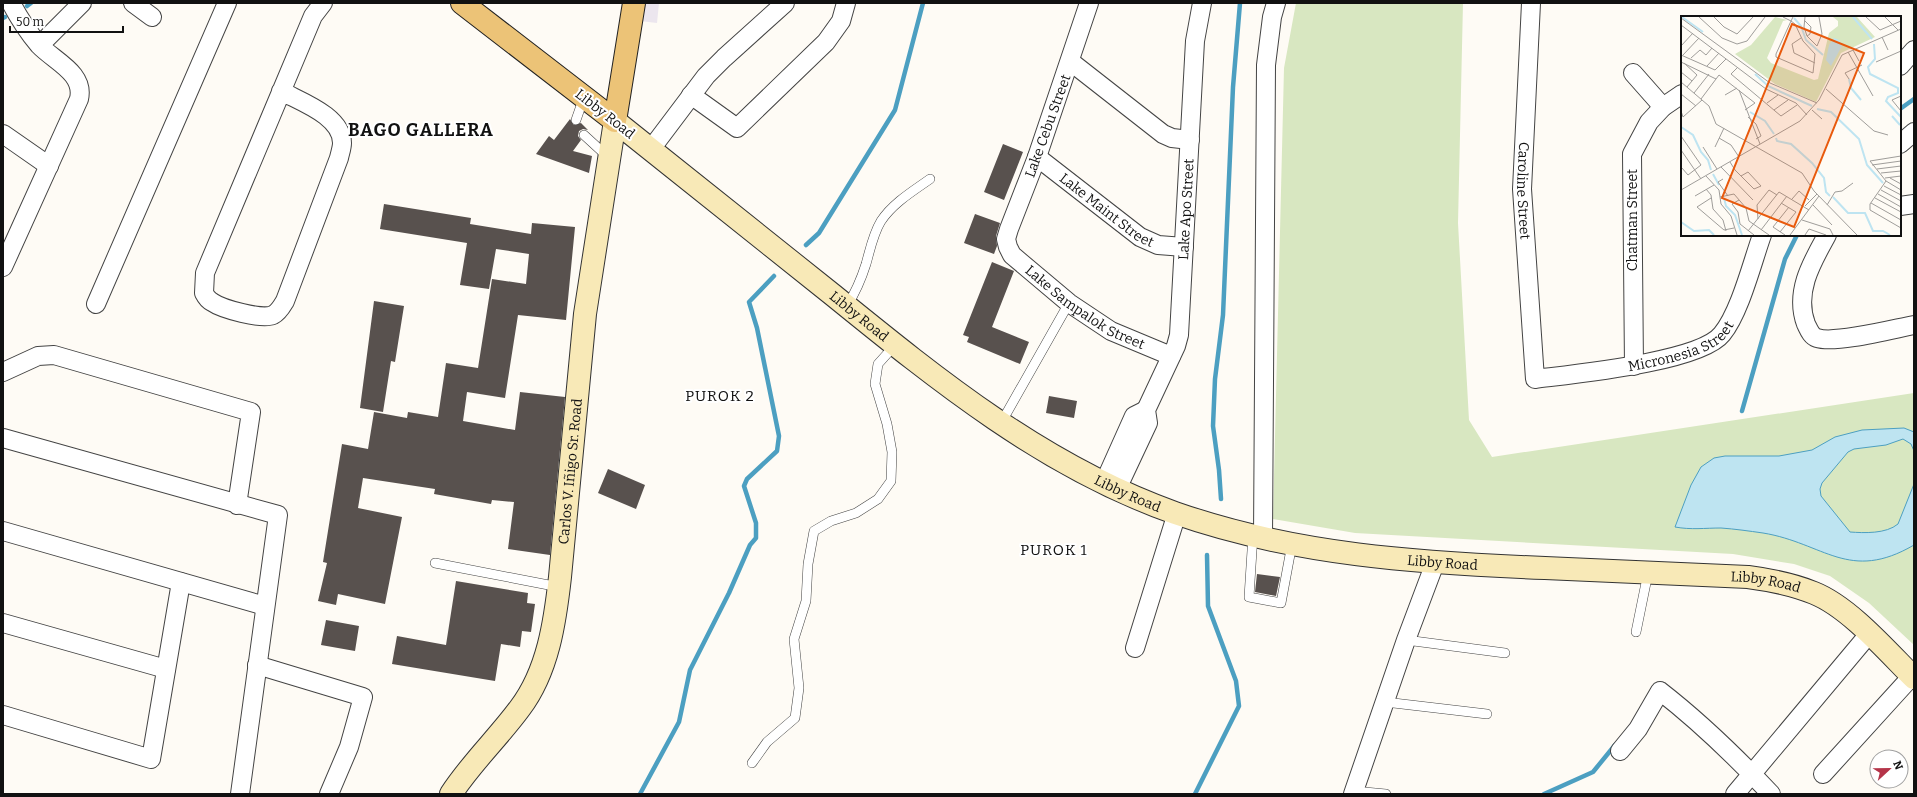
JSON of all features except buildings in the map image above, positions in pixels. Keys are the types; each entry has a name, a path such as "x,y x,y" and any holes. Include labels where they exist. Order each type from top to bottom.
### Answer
{"main road":[{"name":"Libby Road","path":"462,3 651,149 960,396 1001,424 1055,457 1111,486 1177,513 1258,537 1338,553 1435,563 1748,577 1781,582 1815,593 1838,606 1913,677"},
{"path":"615,121 634,3"},
{"name":"Carlos V. Iñigo Sr. Road","path":"451,794 470,767 521,708 534,685 549,644 559,587 573,455 585,314 608,158 615,121"}],"street":[{"path":"3,267 79,99 80,91 79,84 71,73 40,45 21,20 12,3"},
{"path":"40,45 82,3"},
{"path":"133,3 152,17"},
{"path":"96,304 227,3"},
{"path":"281,91 334,121 340,132 342,143 339,158 285,301 274,315 265,317 254,316 212,303 204,293 203,285 205,273 281,91 313,16 323,3"},
{"path":"651,149 691,95 724,58 785,3"},
{"path":"691,95 737,128 826,42 841,21 846,3"},
{"name":"Lake Cebu Street","path":"1008,247 1006,239 1009,228 1037,157 1071,62 1089,3"},
{"name":"Lake Apo Street","path":"1111,486 1134,416 1146,410 1179,335 1195,41 1202,3"},
{"path":"1258,537 1266,65 1272,17 1276,3"},
{"name":"Caroline Street","path":"1531,3 1522,189 1535,379"},
{"path":"1901,65 1914,50"},
{"path":"1071,62 1163,134 1172,138 1190,140"},
{"path":"1633,73 1663,107"},
{"name":"Chatman Street","path":"1634,366 1632,154 1649,122 1663,107 1681,95"},
{"path":"1901,143 1914,132"},
{"path":"3,134 49,166"},
{"name":"Lake Maint Street","path":"1037,157 1140,237 1158,245 1184,247"},
{"path":"1901,206 1914,204"},
{"name":"Micronesia Street","path":"1535,379 1634,366 1691,352 1714,342 1723,333 1733,316 1761,236"},
{"path":"1826,236 1809,268 1804,284 1802,304 1805,322 1810,332 1817,338 1845,338 1914,325"},
{"name":"Lake Sampalok Street","path":"1008,247 1020,263 1070,303 1111,330 1171,356"},
{"path":"3,372 38,356 54,355 251,412 237,505"},
{"path":"3,438 237,505 278,515 240,794"},
{"path":"1135,648 1177,513"},
{"path":"3,531 265,606"},
{"path":"1354,793 1384,702 1435,563"},
{"path":"3,715 151,759 181,582"},
{"path":"3,623 166,669"},
{"path":"1735,794 1751,773 1869,634"},
{"path":"257,665 363,697 349,747 329,794"},
{"path":"1823,774 1913,677"},
{"path":"1620,751 1638,729 1660,691 1692,716 1771,794"}],"lane":[{"path":"576,120 584,97"},
{"path":"584,135 608,158"},
{"path":"847,306 860,282 874,236 882,220 891,209 910,192 930,179"},
{"path":"1001,424 1070,303"},
{"path":"752,763 767,742 795,718 799,688 794,639 806,601 808,564 814,530 831,521 856,514 878,499 891,481 892,452 887,424 875,384 878,364 895,345"},
{"path":"1258,537 1249,597 1281,602 1292,544"},
{"path":"435,563 559,587"},
{"path":"1636,632 1648,573"},
{"path":"1406,640 1505,653"},
{"path":"1384,702 1487,714"},
{"path":"1354,793 1386,794"}],"shaded area":[{"path":"642,3 659,3 657,23 640,21"}],"green space":[{"path":"1296,3 1463,3 1458,223 1469,420 1492,457 1914,393 1914,645 1869,603 1830,576 1794,564 1733,554 1355,533 1273,519 1284,68"}],"water":[{"path":"1904,428 1914,432 1914,451 1911,444 1903,439 1886,445 1854,449 1848,452 1822,483 1820,489 1821,496 1850,532 1868,533 1887,530 1898,524 1914,484 1914,545 1891,556 1872,561 1854,561 1837,557 1784,538 1763,533 1737,529 1692,529 1675,527 1691,485 1701,467 1714,458 1725,456 1779,456 1812,450 1835,437 1862,430"}],"waterway":[{"path":"27,6 31,3"},
{"path":"806,245 819,233 895,110 923,3"},
{"path":"1221,499 1213,426 1215,379 1223,315 1233,87 1240,3"},
{"path":"1901,108 1914,99"},
{"path":"1742,411 1785,259 1796,236"},
{"path":"640,794 679,722 690,670 729,593 750,545 756,538 756,523 744,486 747,479 777,451 779,436 757,328 749,302 774,276"},
{"path":"1195,794 1239,706 1236,681 1208,606 1207,555"},
{"path":"1544,794 1593,772 1615,745"}],"district":[{"name":"BAGO GALLERA","path":"421,130"},
{"name":"PUROK 2","path":"720,396"},
{"name":"PUROK 1","path":"1054,550"}]}
